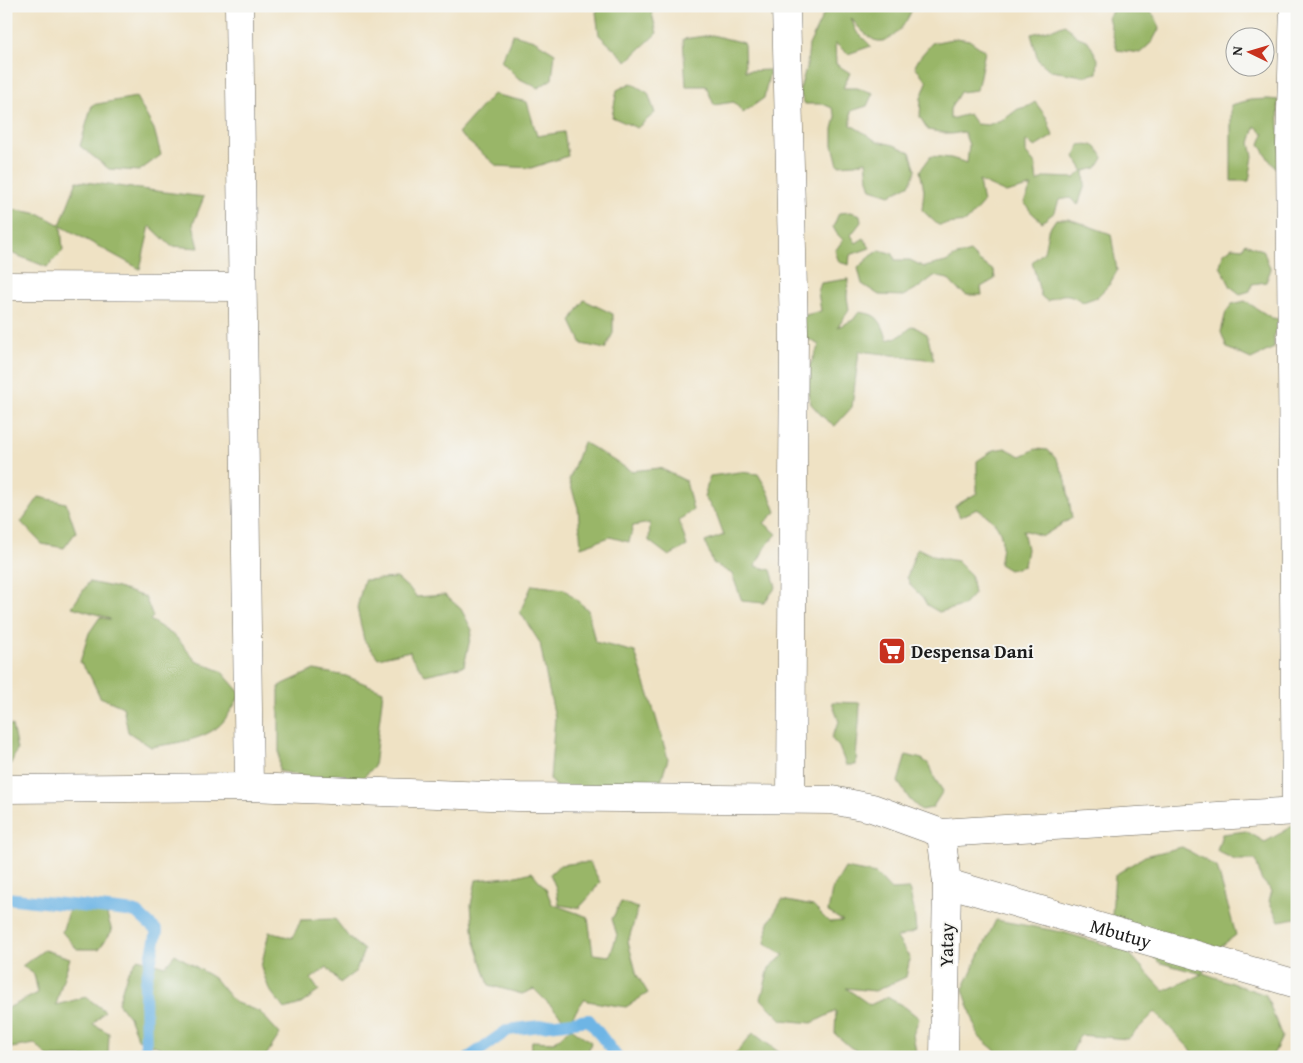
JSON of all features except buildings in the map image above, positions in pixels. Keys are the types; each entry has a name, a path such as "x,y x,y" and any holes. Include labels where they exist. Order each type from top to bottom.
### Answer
{"street":[{"path":"239,6 249,787"},
{"path":"786,6 794,331 791,798"},
{"path":"6,789 249,787 518,797 791,798 832,800 872,808 941,833 1296,811 1290,152 1294,6"},
{"path":"6,286 242,287"},
{"name":"Yatay","path":"941,833 946,883 944,1057"},
{"name":"Mbutuy","path":"946,883 1297,984"}],"green space":[{"path":"601,6 647,6 651,10 657,33 627,61 599,35 596,12"},
{"path":"836,6 847,12 849,6 913,6 904,25 887,40 874,40 867,36 851,18 856,31 871,46 848,54 835,43 836,64 850,73 843,88 857,88 873,93 867,106 851,111 851,125 876,141 894,145 910,152 916,170 910,184 890,195 871,189 866,161 838,165 833,145 833,129 836,117 832,108 823,104 805,104 799,92 807,65 809,45 825,11"},
{"path":"1116,6 1143,8 1152,13 1156,18 1159,29 1152,42 1140,53 1117,50 1108,17"},
{"path":"1065,24 1076,36 1088,41 1098,59 1097,73 1084,76 1051,71 1038,60 1031,34"},
{"path":"513,34 534,40 555,53 552,79 538,88 518,78 501,61"},
{"path":"712,35 744,43 745,71 770,70 764,98 743,113 734,102 714,105 706,86 686,86 683,39"},
{"path":"957,38 969,40 985,51 977,90 960,92 950,109 950,119 969,114 976,124 988,125 1006,118 1018,109 1035,102 1047,118 1053,136 1035,147 1026,141 1026,153 1035,164 1037,182 1046,177 1075,178 1083,170 1075,157 1079,145 1087,144 1094,146 1099,150 1103,158 1097,168 1084,171 1085,185 1078,205 1070,198 1059,200 1055,212 1042,222 1024,202 1032,186 1006,193 979,181 983,203 966,222 938,225 922,210 924,190 920,171 931,156 951,158 967,163 969,145 964,132 951,134 928,130 920,117 921,98 927,82 915,66 932,43"},
{"path":"631,83 648,93 655,113 637,128 612,117 617,90"},
{"path":"493,94 527,102 537,136 564,132 568,156 531,168 497,166 458,133"},
{"path":"136,97 154,129 161,155 139,171 109,169 80,146 92,105"},
{"path":"1250,100 1278,100 1281,173 1269,160 1260,144 1264,134 1255,126 1250,143 1253,156 1249,181 1231,181 1231,105"},
{"path":"77,181 204,197 193,224 199,248 171,246 150,226 140,269 61,226 63,251 47,267 6,251 6,208 40,214 60,225"},
{"path":"851,212 860,215 861,222 851,235 856,243 864,238 870,248 850,255 849,265 839,262 835,251 843,240 833,227 839,213"},
{"path":"1056,219 1069,219 1111,234 1117,271 1109,285 1097,297 1083,302 1069,295 1058,296 1047,301 1041,296 1032,262 1044,252 1048,231"},
{"path":"1245,243 1264,251 1271,269 1266,282 1252,284 1250,291 1240,294 1231,287 1220,266 1223,254 1232,247 1243,248"},
{"path":"880,250 893,254 895,260 910,260 924,267 946,262 954,257 970,252 994,271 995,279 981,287 982,295 967,295 957,289 948,279 934,276 903,296 879,295 862,284 858,268"},
{"path":"848,279 847,297 849,310 838,327 853,320 859,312 870,314 878,319 884,329 887,340 900,336 913,326 927,334 934,360 859,351 852,407 835,426 811,404 806,384 808,370 819,345 794,331 802,316 821,311 818,292 821,283"},
{"path":"584,300 613,314 613,333 605,349 582,344 571,321"},
{"path":"1245,301 1272,318 1279,319 1274,336 1274,348 1251,359 1227,348 1221,332 1226,312 1232,304"},
{"path":"583,442 631,471 660,468 686,481 693,510 679,520 687,546 669,556 649,541 650,523 633,526 629,542 610,537 581,547 578,508 569,480"},
{"path":"1005,448 1021,456 1036,449 1048,450 1057,460 1066,480 1072,518 1043,536 1023,530 1027,549 1024,566 1009,570 999,564 1002,539 997,526 992,520 977,509 960,517 955,506 977,493 977,461 994,450"},
{"path":"740,472 758,474 768,491 776,512 764,523 777,534 766,546 755,566 771,570 776,587 764,603 742,601 732,574 713,563 705,542 724,535 716,513 704,497 710,476"},
{"path":"39,497 66,503 76,532 64,548 42,544 21,522"},
{"path":"917,548 936,557 957,561 971,575 974,594 963,606 939,612 927,605 911,586 907,577"},
{"path":"397,578 416,597 445,595 461,609 472,630 464,666 425,675 411,656 410,651 378,658 364,640 357,608 364,580"},
{"path":"89,582 118,588 145,597 153,617 150,620 176,637 196,661 221,671 241,694 219,726 196,738 151,747 128,732 123,707 100,697 90,676 80,662 89,633 100,617 111,620 72,607"},
{"path":"532,585 564,589 588,610 595,642 635,652 668,759 658,790 565,797 550,779 555,717 540,643 520,612"},
{"path":"314,670 346,676 383,691 374,767 357,783 322,780 279,771 279,686"},
{"path":"832,702 860,703 856,765 846,765 839,747 831,738 839,722"},
{"path":"6,725 12,725 17,750 6,774"},
{"path":"906,755 922,759 930,765 935,779 943,791 932,808 921,810 910,800 898,782"},
{"path":"1297,821 1297,919 1279,921 1269,901 1272,891 1261,879 1256,860 1235,860 1217,851 1222,834 1246,831 1265,842 1288,829"},
{"path":"1182,847 1217,867 1236,935 1209,955 1203,973 1266,995 1282,1037 1272,1057 1194,1057 1192,1051 1155,1012 1128,1039 1080,1035 1070,1057 1003,1057 979,1037 963,989 996,920 1062,932 1127,951 1164,991 1202,974 1161,963 1126,937 1112,915 1115,875 1145,856"},
{"path":"590,863 600,882 579,908 559,905 556,888 550,874 560,865"},
{"path":"845,868 876,874 891,890 909,889 916,931 897,938 910,958 906,977 875,991 846,988 870,1005 887,997 905,1007 919,1018 913,1035 916,1052 892,1050 892,1057 867,1057 850,1047 835,1034 836,1011 812,1023 782,1020 761,999 769,968 784,955 765,943 769,922 782,900 813,906 829,922 843,921 828,912 832,890"},
{"path":"532,872 546,889 552,904 588,917 593,954 610,956 617,935 612,919 621,902 638,908 628,942 637,975 648,993 626,1007 587,1001 585,998 568,1023 534,989 522,994 489,985 474,939 471,905 476,880 517,876"},
{"path":"92,904 107,915 112,931 99,949 77,949 62,932 69,910"},
{"path":"335,919 350,939 364,950 356,971 340,983 327,967 311,979 319,991 301,1004 284,1009 269,989 261,967 269,932 292,938 301,920"},
{"path":"44,950 70,958 56,1005 86,997 105,1011 93,1024 109,1033 108,1057 48,1057 35,1044 11,1048 6,1009 38,993 34,974 22,966"},
{"path":"175,954 214,978 234,1002 260,1012 280,1034 265,1057 163,1057 161,1048 138,1039 129,1017 118,1003 127,974 138,958 165,966"},
{"path":"571,1028 591,1042 587,1057 529,1057 532,1041 554,1042"},
{"path":"753,1033 780,1053 796,1057 733,1057"}],"waterway":[{"path":"6,898 136,912 157,931 145,986 146,1057"},
{"path":"470,1057 508,1030 589,1020 617,1057"}],"place":[{"name":"Despensa Dani","path":"892,651"}]}
